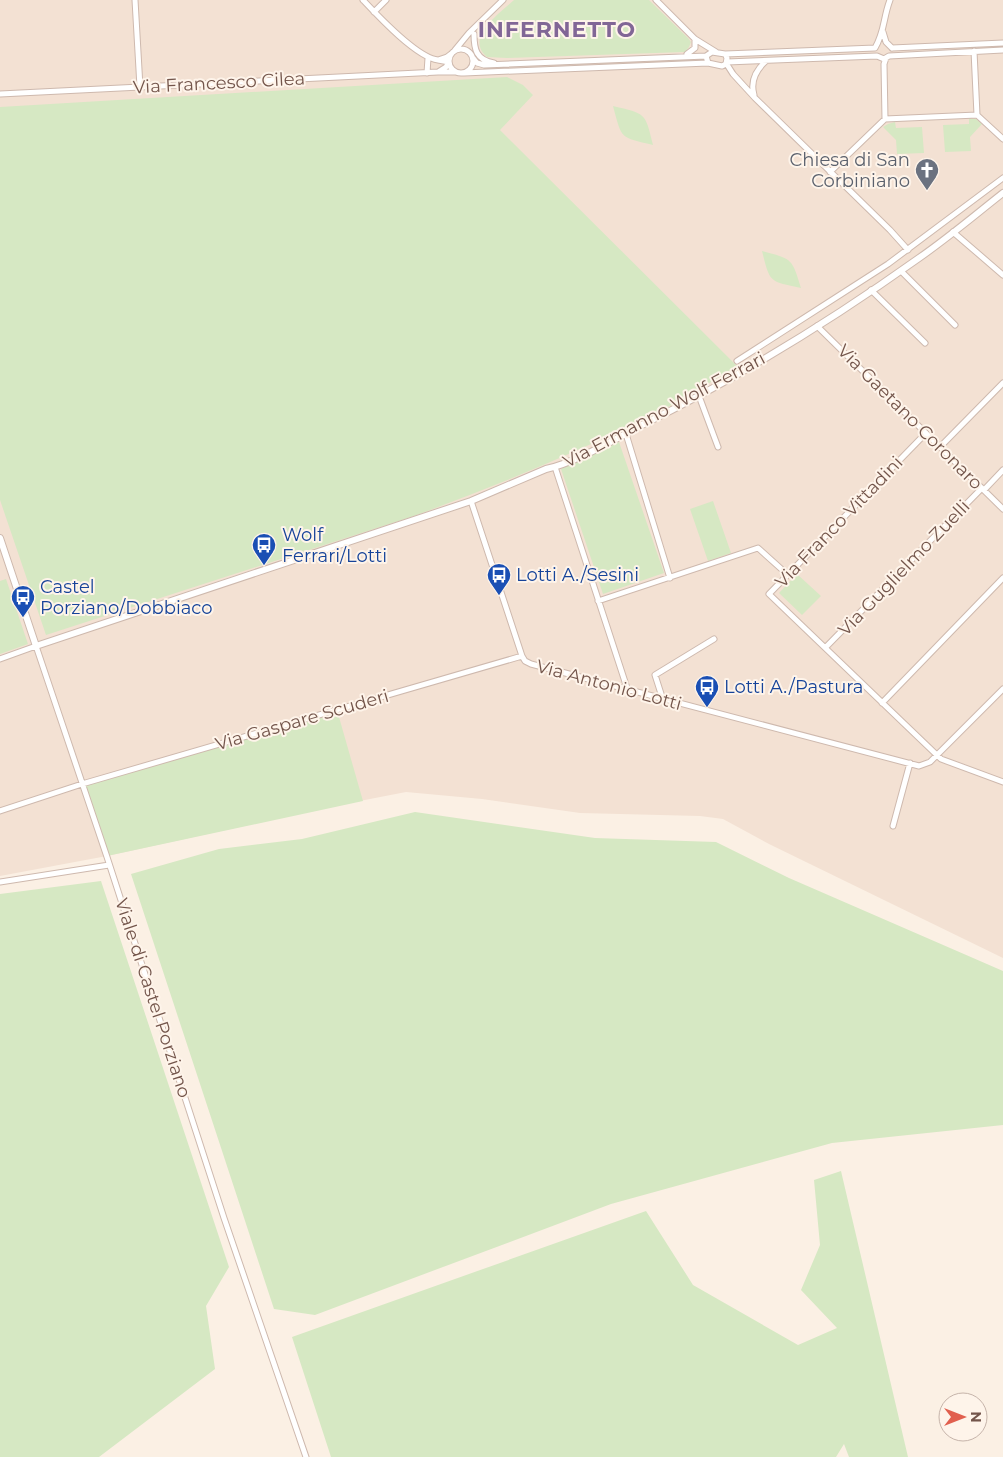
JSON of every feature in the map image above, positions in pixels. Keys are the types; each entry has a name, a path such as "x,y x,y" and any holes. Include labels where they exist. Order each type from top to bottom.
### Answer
{"street":[{"path":"135,0 140,87"},
{"path":"363,0 417,51 428,58 449,62"},
{"path":"374,12 386,0"},
{"path":"438,60 447,57 453,52 469,33 503,0"},
{"path":"656,0 695,39 716,52"},
{"path":"875,48 883,32 886,10 890,0"},
{"path":"464,73 472,66 474,34 481,22"},
{"path":"883,32 886,42 892,48 1003,43"},
{"path":"474,34 476,53 490,62 501,64"},
{"path":"684,56 694,50 695,39"},
{"path":"879,42 886,42"},
{"path":"702,44 708,63"},
{"path":"438,72 446,67 453,52 462,48 477,63 484,65 706,56 710,52 725,54 875,48"},
{"path":"875,48 884,59"},
{"path":"885,119 884,59 892,48"},
{"path":"449,62 452,70 464,73 708,63 724,65 727,62 884,59 1003,50"},
{"path":"974,52 977,115 1003,139"},
{"path":"725,54 733,74"},
{"path":"428,58 428,73"},
{"path":"755,98 752,86 753,81 758,70 766,61"},
{"path":"720,65 733,74 908,250"},
{"name":"Via Francesco Cilea","path":"0,94 456,72"},
{"path":"830,172 885,119 977,115"},
{"name":"Via Ermanno Wolf Ferrari","path":"737,361 883,268 1003,178"},
{"name":"Via Ermanno Wolf Ferrari","path":"36,646 471,501 546,469 555,467 626,434 699,396 818,326 901,271 1003,193"},
{"path":"954,232 1003,275"},
{"path":"901,271 955,325"},
{"path":"871,290 925,343"},
{"name":"Via Gaetano Coronaro","path":"818,326 1003,509"},
{"path":"940,447 1003,383"},
{"path":"699,396 718,447"},
{"name":"Via Franco Vittadini","path":"926,433 769,594 941,759 1003,782"},
{"path":"626,434 670,578"},
{"path":"555,467 628,691"},
{"name":"Via Guglielmo Zuelli","path":"826,647 1003,470"},
{"name":"Via Antonio Lotti","path":"471,501 522,656 528,663 548,670 918,766 924,765 937,755 1003,689"},
{"name":"Viale di Castel Porziano","path":"0,538 109,864 227,1227 306,1457"},
{"path":"598,601 758,548 788,575"},
{"path":"882,703 1003,578"},
{"path":"663,700 655,675 714,639"},
{"path":"0,659 36,646"},
{"name":"Via Gaspare Scuderi","path":"0,811 82,784 522,656"},
{"path":"893,826 910,763"},
{"path":"0,882 109,864"}],"shaded area":[{"path":"0,0 1003,0 1003,958 769,844 723,819 700,816 580,813 482,799 406,792 107,856 0,876"}],"green space":[{"path":"514,0 649,0 691,42 685,52 507,58 487,57 481,50 482,34 493,19"},
{"path":"507,77 523,85 533,95 500,130 737,366 677,402 637,422 575,452 479,491 414,516 46,635 0,500 0,107"},
{"path":"613,106 638,113 642,116 646,120 653,145 628,138 624,135 618,125"},
{"path":"969,118 976,119 982,124 970,137 971,151 945,152 943,125 969,124"},
{"path":"895,122 896,128 922,127 924,153 897,154 896,140 883,127"},
{"path":"762,251 789,261 793,265 801,288 783,284 772,279"},
{"path":"619,442 664,573 603,594 561,469"},
{"path":"713,501 731,553 708,561 690,509"},
{"path":"797,574 821,596 802,615 779,593"},
{"path":"6,579 28,644 0,654 0,581"},
{"path":"337,710 363,801 107,856 82,784"},
{"path":"415,812 595,838 716,842 789,878 1003,971 1003,1125 832,1143 611,1204 315,1315 274,1309 131,874 219,849 302,839"},
{"path":"101,881 229,1267 206,1306 215,1369 99,1457 0,1457 0,894"},
{"path":"841,1171 908,1457 849,1457 844,1444 836,1457 331,1457 292,1337 646,1211 693,1285 798,1345 837,1328 801,1290 820,1245 814,1180"}],"place":[{"name":"Chiesa di San Corbiniano","path":"927,191"},
{"name":"Wolf Ferrari/Lotti","path":"264,566"},
{"name":"Lotti A./Sesini","path":"499,596"},
{"name":"Castel Porziano/Dobbiaco","path":"23,618"},
{"name":"Lotti A./Pastura","path":"707,708"}],"district":[{"name":"INFERNETTO","path":"557,29"}]}
